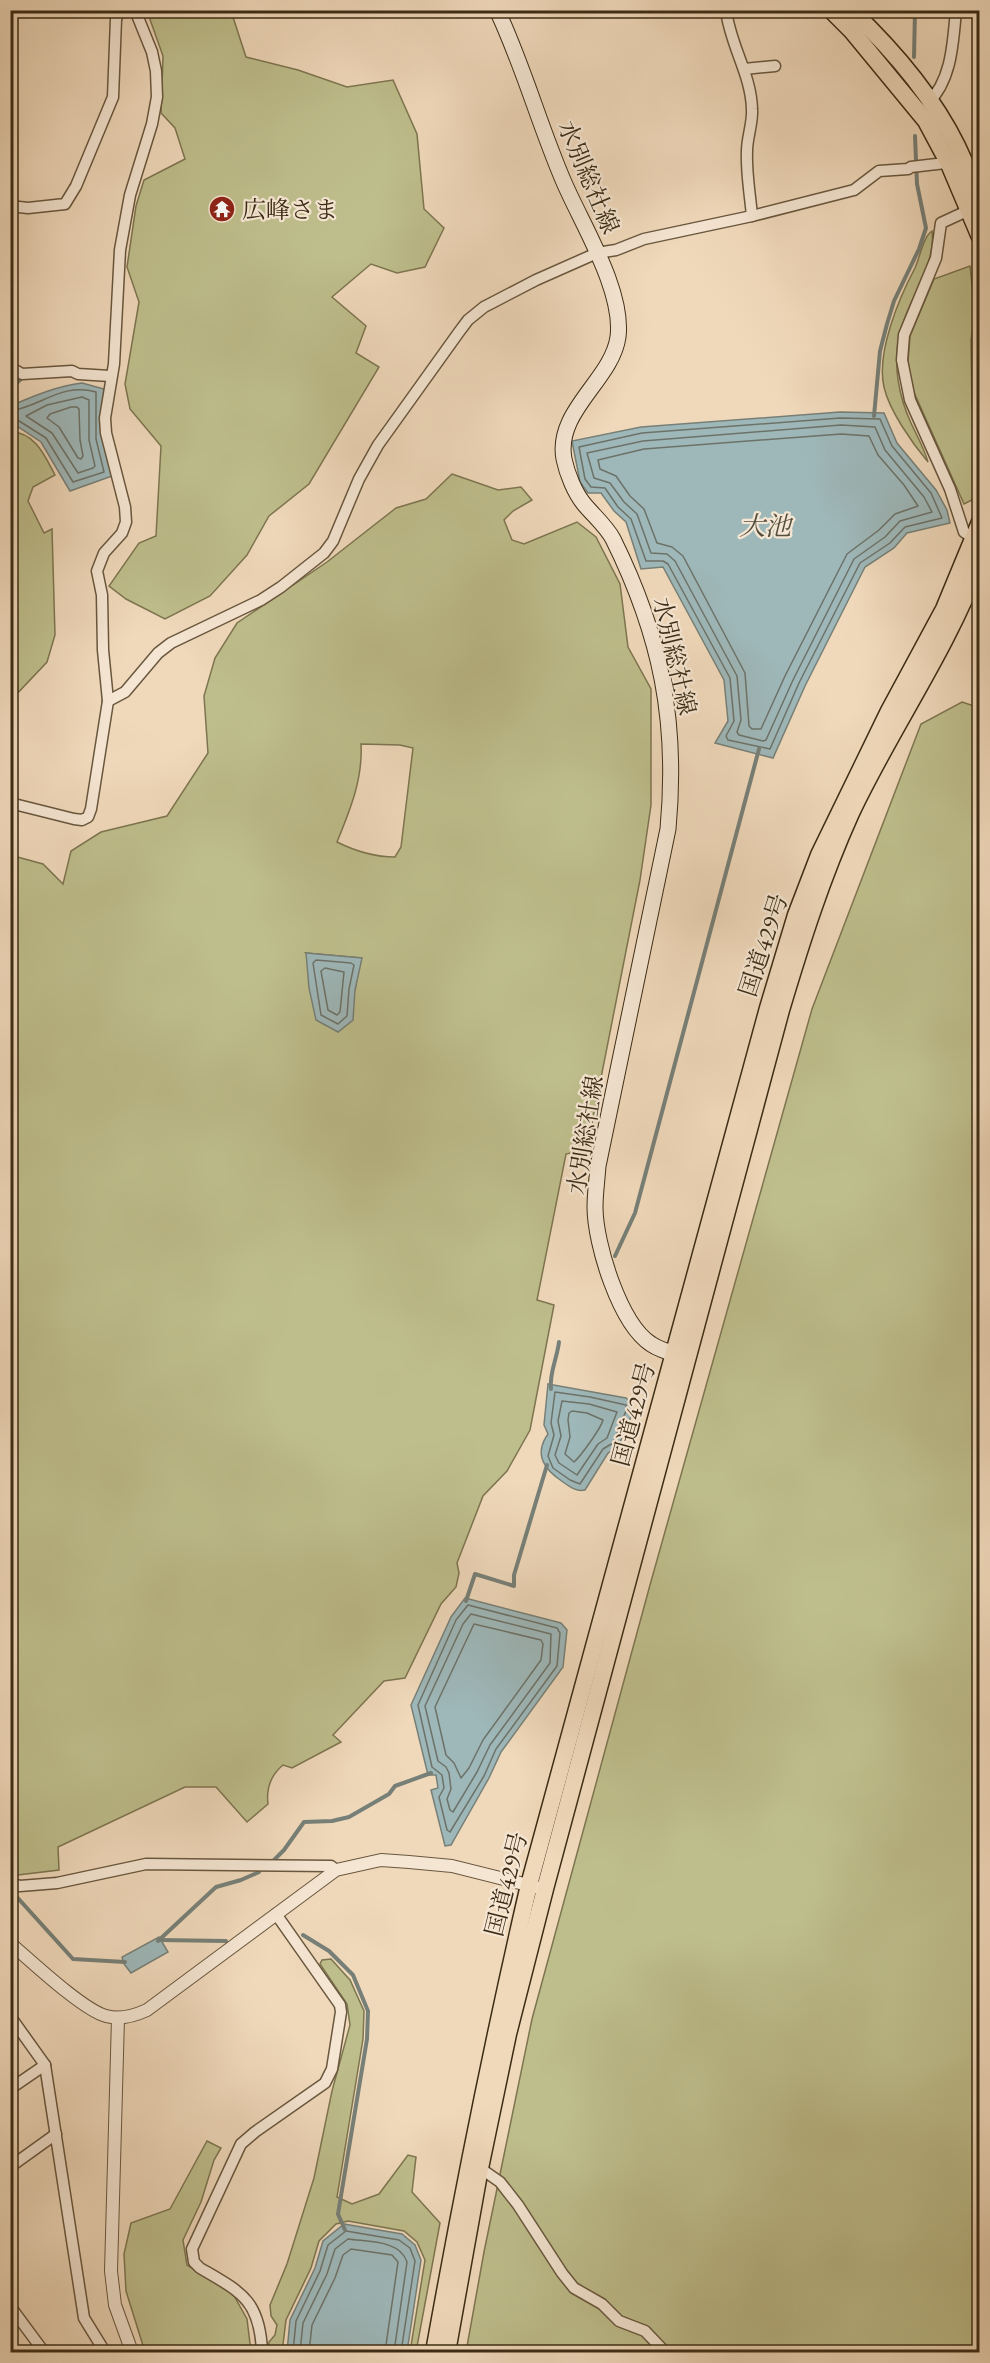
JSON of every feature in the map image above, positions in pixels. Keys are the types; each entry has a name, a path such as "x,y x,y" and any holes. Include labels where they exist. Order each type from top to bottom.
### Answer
{"highway":[{"path":"831,10 924,105 957,145 956,161 976,204 980,237"},
{"path":"851,10 906,69 924,105"},
{"name":"国道429号","path":"682,1356 768,1008 796,915 835,820 940,619 977,540 980,522"},
{"name":"国道429号","path":"434,2352 484,2085 682,1356 808,920 851,813 946,633 980,561"},
{"name":"国道429号","path":"447,2352 480,2168 537,1887"}],"main road":[{"name":"水別総社線","path":"497,10 562,179 597,253 617,310 617,340 610,357 572,416 564,441 564,457 568,474 582,502 610,534 631,576 649,625 665,689 671,741 671,791 668,829 598,1166 595,1209 598,1232 612,1285 624,1312 634,1328 651,1344 682,1356"}],"street":[{"path":"10,206 28,208 65,204 76,186 113,97 116,19 120,10"},
{"path":"10,803 82,820 88,816 91,809 108,701 103,650 102,595 97,571 104,553 122,532 126,522 125,507 106,433 105,418 110,376 114,364 122,226 152,124 157,97 156,71 152,52 135,10"},
{"path":"726,10 731,35 748,80 753,110 747,148 752,216"},
{"path":"924,105 940,87 948,68 956,10"},
{"path":"744,69 775,66"},
{"path":"108,701 125,692 158,653 171,643 261,600 324,553 333,541 359,479 378,445 417,387 468,320 484,307 536,280 597,253 616,250 644,238 752,216 854,190 879,171 956,161"},
{"path":"976,204 941,223 936,258 904,335 902,360 910,400 950,489 964,532 977,540"},
{"path":"10,367 22,374 72,371 78,374 110,376"},
{"path":"10,1943 88,2008 106,2016 118,2018 147,2010 336,1870 381,1860 409,1862 452,1866 537,1887"},
{"path":"10,1883 20,1886 57,1883 146,1864 330,1866 336,1870"},
{"path":"262,2352 260,2329 246,2298 200,2268 194,2262 192,2249 241,2144 325,2083 332,2069 341,2012 340,2005 276,1914"},
{"path":"10,2016 45,2065 84,2318 105,2352"},
{"path":"118,2018 111,2271 116,2305 132,2352"},
{"path":"10,2089 45,2065"},
{"path":"10,2167 56,2134"},
{"path":"480,2168 500,2182 512,2197 574,2288 602,2304 619,2321 645,2331 665,2352"},
{"path":"10,2306 44,2352"}],"green space":[{"path":"147,11 231,11 246,57 298,70 347,87 393,80 417,134 424,209 444,228 425,267 397,273 371,264 332,297 366,326 356,353 379,367 309,484 269,516 247,555 210,596 165,619 126,599 109,586 139,543 156,536 161,446 130,409 125,384 139,302 127,267 136,206 144,180 185,159 175,128 161,113 163,56"},
{"path":"932,231 930,258 902,324 897,348 898,381 903,403 928,462 896,416 884,387 882,373 886,342 896,310 924,242"},
{"path":"970,266 975,313 971,340 972,408 979,437 980,463 972,500 964,504 912,388 908,362 910,336 934,279"},
{"path":"11,432 27,436 33,441 43,453 55,475 33,487 28,501 44,533 52,529 55,635 47,662 11,700"},
{"path":"452,474 498,490 521,487 532,500 513,511 504,520 512,540 524,544 577,522 596,537 620,584 628,647 651,689 651,805 640,880 587,1149 566,1154 537,1300 554,1305 530,1430 507,1471 483,1496 457,1563 459,1573 456,1587 441,1604 405,1678 384,1681 333,1735 341,1742 292,1768 283,1765 270,1782 268,1804 247,1822 216,1787 185,1787 58,1847 59,1870 10,1876 10,855 43,864 63,884 71,851 101,832 167,816 208,753 204,696 215,658 237,623 327,562 396,508 426,499","holes":["361,744 400,745 413,748 401,847 395,857 365,853 337,842 358,782","306,953 361,958 355,990"]},
{"path":"962,702 980,708 979,2352 466,2352 532,2019 650,1585 812,1009 921,724"},
{"path":"331,1959 350,1980 364,2011 363,2039 337,2197 352,2204 379,2194 408,2155 416,2157 412,2192 440,2223 416,2352 410,2352 425,2260 417,2242 404,2231 348,2221 336,2224 319,2241 311,2268 286,2320 282,2352 268,2352 269,2342 275,2335 277,2325 271,2316 270,2305 287,2264 314,2178 332,2091 350,2025 347,2004 320,1964 322,1960"},
{"path":"207,2141 221,2148 214,2160 201,2202 183,2240 187,2265 233,2294 247,2319 251,2352 145,2352 126,2291 124,2254 131,2223 170,2209"}],"water":[{"path":"82,383 104,389 103,433 112,476 70,491 41,442 11,422 10,406 55,389"},
{"name":"大池","path":"840,412 884,413 897,443 936,490 947,510 950,523 907,533 894,548 865,567 805,686 773,758 715,743 728,721 724,680 663,567 641,569 626,522 614,511 601,493 588,493 580,482 572,441 641,427"},
{"path":"306,953 362,958 355,990 353,1020 338,1032 316,1020 309,988"},
{"path":"548,1384 626,1398 632,1403 633,1412 618,1447 608,1453 585,1490 576,1490 566,1484 546,1467 543,1461 541,1449 548,1434 544,1425"},
{"path":"465,1598 561,1623 567,1630 563,1667 501,1752 451,1845 445,1846 431,1790 438,1788 436,1775 428,1775 411,1705 451,1617"},
{"path":"159,1937 168,1952 131,1973 122,1957"},
{"path":"344,2224 402,2234 415,2245 421,2260 407,2352 287,2352 290,2320 315,2268 323,2241"}],"waterway":[{"path":"914,57 915,10"},
{"path":"874,416 880,351 887,324 894,301 919,249 926,228 917,184 915,136"},
{"path":"10,389 21,379 17,376"},
{"path":"615,1256 635,1213 759,749"},
{"path":"551,1389 551,1377 559,1342"},
{"path":"466,1601 475,1574 514,1586 514,1575 547,1465"},
{"path":"274,1860 304,1822 332,1821 349,1817 389,1794 395,1786 431,1773"},
{"path":"158,1941 216,1887 259,1872"},
{"path":"10,1893 16,1896 73,1959 125,1962"},
{"path":"303,1935 329,1951 353,1975 368,2011 367,2039 338,2214 345,2230"},
{"path":"160,1940 226,1941"}],"place":[{"name":"広峰さま","path":"222,209"}]}
